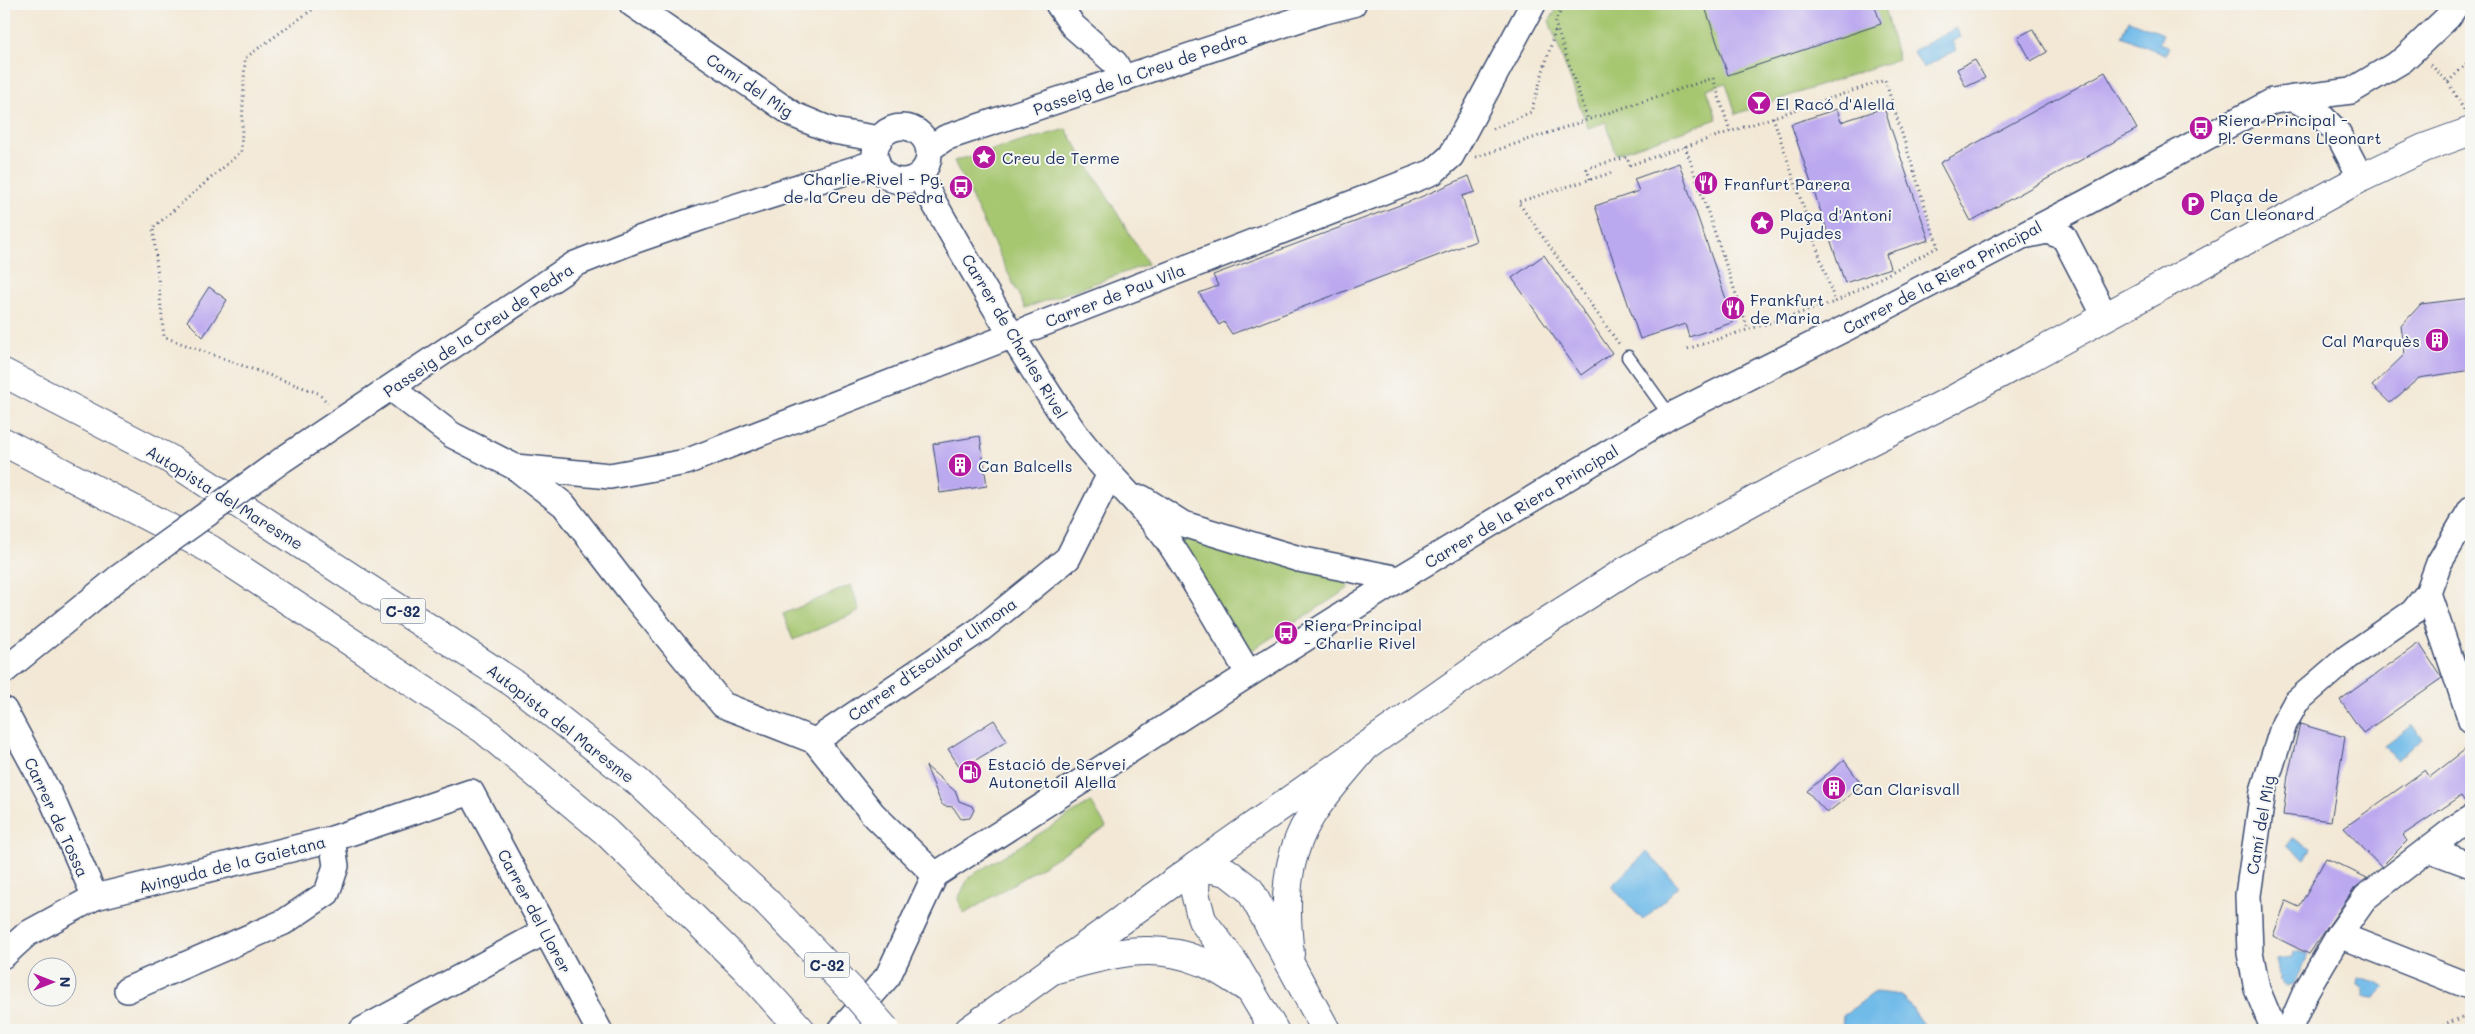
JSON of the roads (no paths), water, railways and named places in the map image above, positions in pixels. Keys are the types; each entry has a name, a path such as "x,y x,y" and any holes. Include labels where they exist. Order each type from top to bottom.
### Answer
{"main road":[{"path":"969,1030 1196,866 1362,751 1510,645 1627,570 1773,490 1950,401 2361,178 2469,125"},
{"name":"Autopista del Maresme","path":"4,374 168,458 515,684 638,782 766,901 853,992 886,1030"},
{"path":"4,442 210,549 483,728 606,832 720,944 801,1030"},
{"path":"1292,968 1286,924 1288,876 1298,841 1312,814 1362,751"},
{"path":"1196,866 1227,872 1250,890 1326,1030"},
{"path":"1196,866 1194,893 1202,920 1233,961 1274,1030"},
{"path":"1053,970 1099,957 1143,949 1153,950 1172,952 1202,961 1250,990"}],"street":[{"name":"Camí del Mig","path":"632,4 794,115 878,151"},
{"path":"1058,4 1073,26 1115,63 1124,79"},
{"name":"Passeig de la Creu de Pedra","path":"929,148 945,138 1321,12 1353,4"},
{"name":"Carrer de Pau Vila","path":"564,505 571,493 610,476 686,462 1433,172 1450,156 1533,4"},
{"path":"2337,132 2337,113 2351,91 2403,60 2446,8"},
{"name":"Carrer de la Riera Principal","path":"935,875 1249,674 1670,416 1848,327 2087,202 2272,101 2351,91"},
{"path":"2293,98 2317,112 2337,132 2361,178"},
{"path":"908,127 917,131 926,140 929,148 929,160 919,176 902,181 885,175 878,151 894,128 908,127"},
{"name":"Passeig de la Creu de Pedra","path":"4,672 118,578 285,458 575,264 878,151"},
{"name":"Carrer de Charles Rivel","path":"919,176 1012,336 1071,428 1117,481 1175,533 1249,674"},
{"path":"2064,237 2073,220 2087,202"},
{"path":"2020,237 2047,231 2064,237 2105,316"},
{"path":"391,388 452,435 515,467 564,505 637,600 722,705 815,741 873,814 935,875 888,976 841,1030"},
{"name":"Carrer de Pau Vila","path":"515,467 610,476"},
{"name":"Carrer d'Escultor Llimona","path":"815,741 981,629 1068,558 1117,481"},
{"name":"Camí del Mig","path":"2274,1030 2257,989 2250,953 2248,895 2263,791 2284,724 2296,702 2348,657 2413,612 2428,593 2439,563 2471,509"},
{"name":"Carrer de Charles Rivel","path":"1175,533 1400,580"},
{"path":"2428,593 2471,720"},
{"name":"Carrer de Tossa","path":"4,710 51,797 95,897"},
{"name":"Avinguda de la Gaietana","path":"4,955 28,934 95,897 332,840 472,792"},
{"name":"Carrer del Llorer","path":"472,792 599,1030"},
{"path":"2289,1030 2306,991 2339,935 2366,896 2471,818"},
{"path":"127,990 284,922 327,893 336,866 332,840"},
{"path":"2428,850 2471,866"},
{"path":"362,1030 546,931"},
{"path":"2339,935 2471,987"}],"lane":[{"path":"1628,357 1670,416"}],"water":[{"path":"2129,20 2163,34 2159,43 2169,47 2165,55 2122,36"},
{"path":"1956,28 1961,37 1952,41 1956,50 1923,68 1913,51"},
{"path":"2413,725 2423,738 2396,760 2385,746"},
{"path":"2292,838 2311,848 2305,859 2286,846"},
{"path":"1647,852 1679,886 1643,920 1611,886"},
{"path":"2294,951 2309,954 2293,984 2286,986 2280,981 2276,959 2293,957"},
{"path":"2358,978 2376,983 2384,988 2375,997 2365,996 2363,988 2357,985"},
{"path":"1875,992 1902,995 1928,1030 1842,1030 1843,1016"}],"place":[{"name":"El Racó d'Alella","path":"1759,103"},
{"name":"Riera Principal - Pl. Germans Lleonart","path":"2201,128"},
{"name":"Creu de Terme","path":"984,157"},
{"name":"Franfurt Parera","path":"1706,183"},
{"name":"Charlie Rivel - Pg. de la Creu de Pedra","path":"961,187"},
{"name":"Plaça de Can Lleonard","path":"2193,204"},
{"name":"Plaça d'Antoni Pujades","path":"1762,223"},
{"name":"Frankfurt de Maria","path":"1733,308"},
{"name":"Cal Marquès","path":"2437,340"},
{"name":"Can Balcells","path":"960,465"},
{"name":"Riera Principal - Charlie Rivel","path":"1286,633"},
{"name":"Estació de Servei Autonetoil Alella","path":"970,772"},
{"name":"Can Clarisvall","path":"1834,788"}]}
